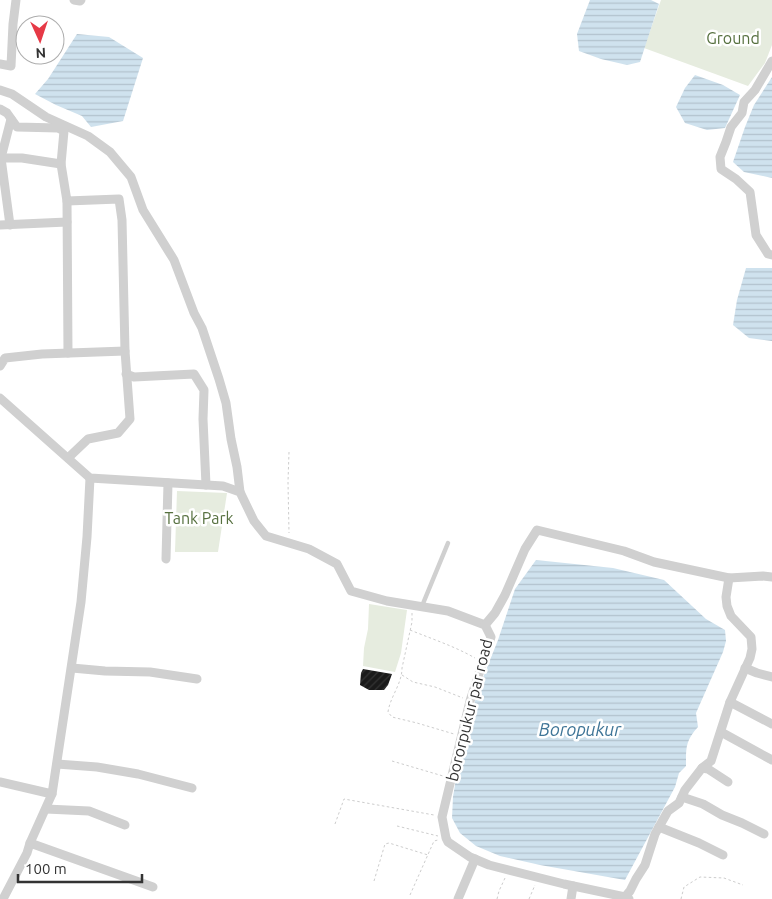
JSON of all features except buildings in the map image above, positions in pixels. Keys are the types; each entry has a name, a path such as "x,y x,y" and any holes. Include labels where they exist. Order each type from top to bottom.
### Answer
{"street":[{"path":"0,64 11,66 12,24 16,0"},
{"path":"74,0 81,0"},
{"path":"772,61 744,102 742,113 731,127 720,157 721,169 750,192 756,235 768,254 772,255"},
{"name":"bororpukur par road","path":"0,90 12,94 46,116 88,136 110,152 131,177 143,210 174,260 194,313 202,328 220,379 226,403 230,439 237,467 240,492 254,521 266,536 309,549 337,564 350,591 387,601 448,612 485,625 491,637 470,701 442,817 447,840"},
{"path":"0,110 7,113 17,127 58,128 64,131 61,164 68,222 68,353"},
{"path":"10,225 1,158 11,119"},
{"path":"1,158 22,158 61,164"},
{"path":"67,202 119,199 122,230 126,374 130,418 118,434 88,439 68,458"},
{"path":"0,226 68,222"},
{"path":"0,366 5,358 125,351"},
{"path":"126,374 134,377 194,374 204,390 203,419 206,485"},
{"path":"0,398 90,478 223,486 240,492"},
{"path":"3,899 27,854 52,794 72,668 84,565 90,478"},
{"path":"166,559 168,483"},
{"path":"485,625 496,613 525,549 537,530 624,551 654,562 729,578 772,577"},
{"path":"447,840 470,857 489,865 627,898 645,865 656,834 668,811 679,803 685,790 702,768 711,761 730,702 752,649 751,637 731,616 727,606 726,597 729,578"},
{"path":"72,668 150,672 197,679"},
{"path":"745,668 772,677"},
{"path":"730,702 772,724"},
{"path":"720,732 772,760"},
{"path":"57,764 97,767 138,774 192,788"},
{"path":"702,768 728,782"},
{"path":"0,782 52,794"},
{"path":"682,797 703,804 764,834"},
{"path":"46,809 90,811 125,825"},
{"path":"660,828 699,843 723,855"},
{"path":"30,843 153,888"},
{"path":"458,899 475,859"},
{"path":"571,899 573,886"}],"lane":[{"path":"422,607 448,542"}],"path":[{"path":"288,452 290,543"},
{"path":"412,605 412,622 402,675 389,704 388,712 392,717 462,736"},
{"path":"410,630 460,650 482,662"},
{"path":"402,675 413,682 435,687 470,701"},
{"path":"392,761 451,778"},
{"path":"335,824 344,799 442,817"},
{"path":"397,826 447,840"},
{"path":"410,895 435,840 447,840"},
{"path":"374,880 385,844 389,843 428,855"},
{"path":"497,899 508,870"},
{"path":"529,899 538,877"},
{"path":"681,899 684,887 700,877 724,878 743,885"}],"green space":[{"name":"Ground","path":"661,0 772,0 772,45 765,63 748,86 644,48"},
{"name":"Tank Park","path":"177,491 227,493 218,552 175,552"},
{"path":"369,604 407,610 401,653 395,672 363,666"}],"water":[{"path":"590,0 651,0 659,4 640,62 627,65 601,59 579,51 577,34"},
{"path":"77,34 109,37 143,58 123,121 91,127 82,116 35,94 57,65 65,65 65,53"},
{"path":"695,75 723,85 740,95 725,128 707,130 685,123 676,107 685,88"},
{"path":"772,77 772,178 744,172 733,162 754,105"},
{"path":"746,268 772,268 772,341 749,338 733,325 737,300"},
{"name":"Boropukur","path":"536,560 613,568 664,580 706,619 725,630 726,641 723,652 696,713 698,727 687,745 686,766 679,773 675,787 625,880 500,856 476,846 460,833 452,818 453,797 459,761 478,690 498,640 515,589"}]}
